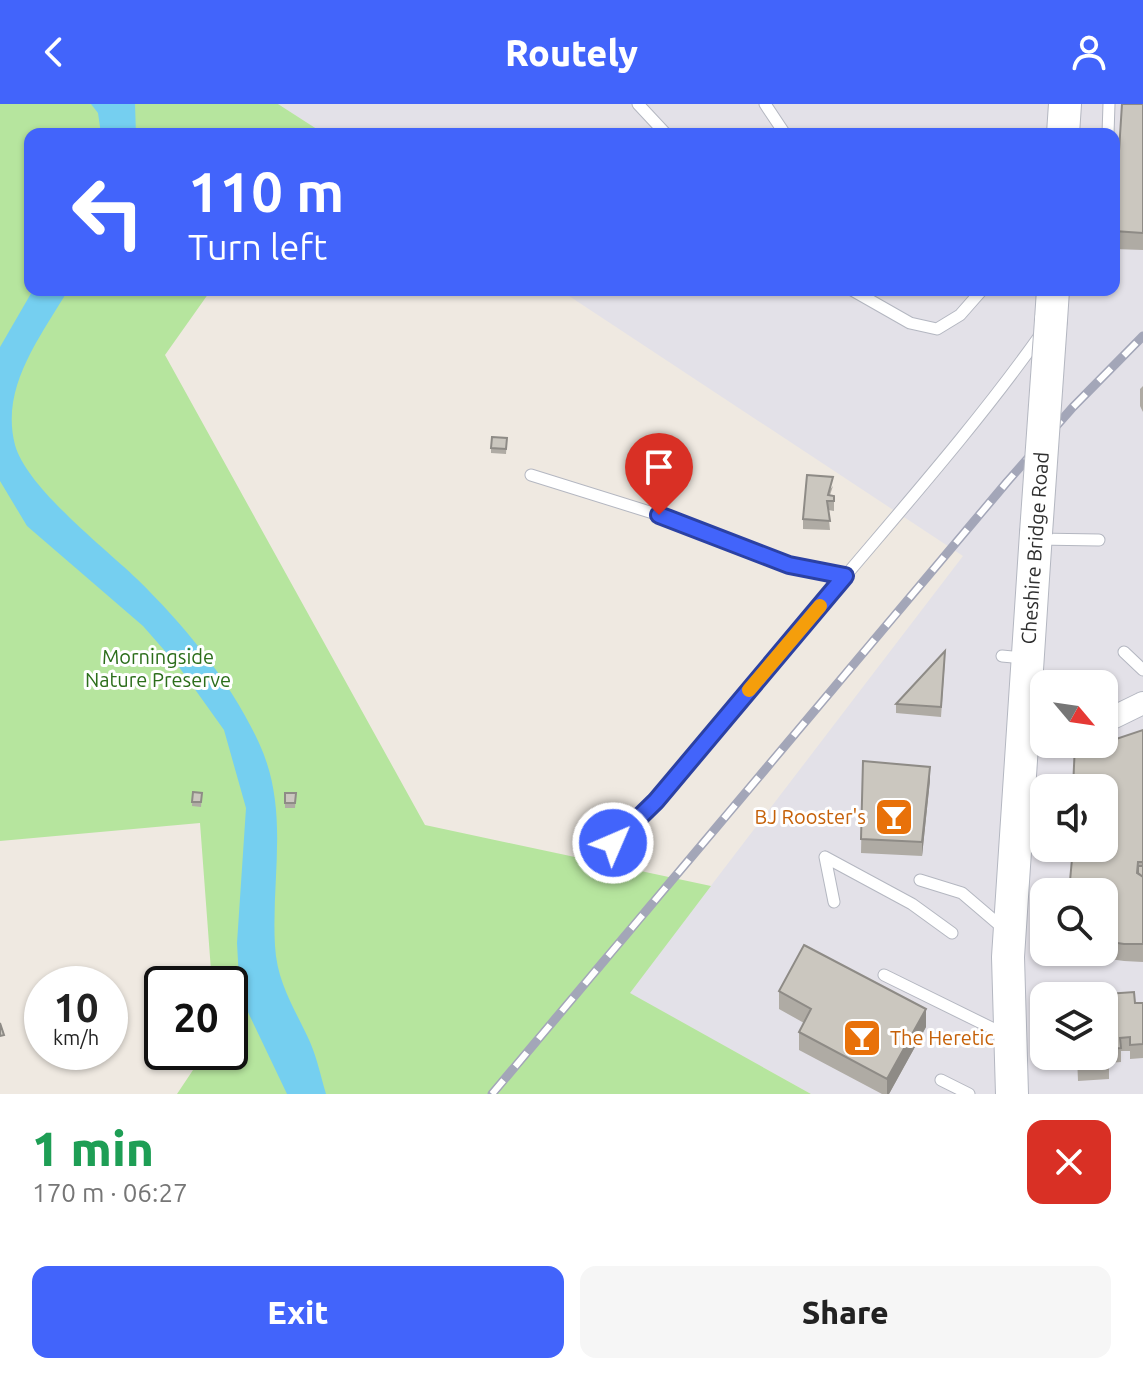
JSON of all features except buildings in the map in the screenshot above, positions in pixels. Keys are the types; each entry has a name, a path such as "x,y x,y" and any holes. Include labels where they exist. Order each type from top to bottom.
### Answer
{"main road":[{"path":"1063,128 1065,104"},
{"name":"Cheshire Bridge Road","path":"1030,710 1015,657 1036,536 1052,305"},
{"name":"Cheshire Bridge Road","path":"1012,1094 1008,1037 1010,934 1030,758"}],"street":[{"path":"1118,715 1143,703"}],"lane":[{"path":"638,104 660,128"},
{"path":"765,104 781,128"},
{"path":"1108,128 1109,104"},
{"path":"873,296 910,323 937,329 960,315 977,296"},
{"path":"613,843 656,801 1011,378 1052,305"},
{"path":"531,475 685,523 789,565 845,576"},
{"path":"1036,536 1099,540"},
{"path":"1124,652 1143,670"},
{"path":"834,902 825,857 912,904 952,933"},
{"path":"920,880 962,893 1010,934"},
{"path":"884,975 1008,1037"},
{"path":"941,1080 969,1094"}],"shaded area":[{"path":"278,104 1143,104 1143,1094 811,1094 629,993 963,556 569,296 1120,296 1120,128 315,128"}],"green space":[{"name":"Morningside Nature Preserve","path":"0,104 278,104 315,128 24,128 24,296 207,296 165,355 425,825 711,886 630,993 811,1094 177,1094 193,1070 248,1070 248,966 211,966 200,823 0,841"}],"water":[{"path":"91,104 135,104 136,128 100,128 98,113"},
{"path":"30,296 64,296 35,345 18,383 13,403 15,445 22,462 50,498 137,579 189,635 248,720 268,768 277,818 276,959 288,996 312,1048 326,1094 287,1094 248,1012 248,966 238,966 237,943 246,808 224,730 179,667 143,626 27,526 0,481 0,347"}],"railway":[{"path":"492,1094 1007,482 1073,407 1143,336"}],"slow traffic":[{"path":"749,690 820,606"}],"place":[{"name":"BJ Rooster's","path":"894,817"},
{"name":"The Heretic","path":"862,1038"}],"route":[{"path":"613,843 656,801 845,576 789,565 748,546 659,515"}]}
